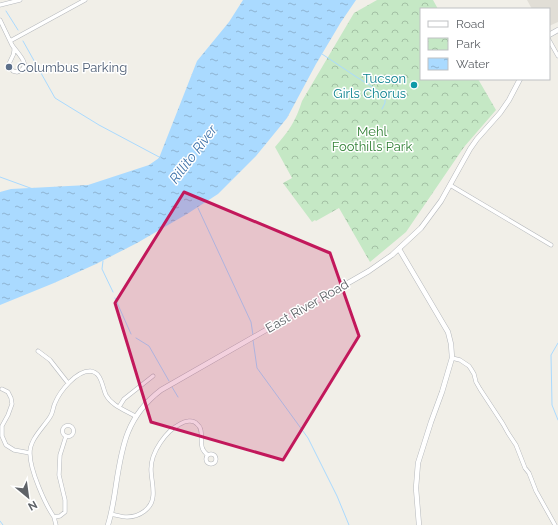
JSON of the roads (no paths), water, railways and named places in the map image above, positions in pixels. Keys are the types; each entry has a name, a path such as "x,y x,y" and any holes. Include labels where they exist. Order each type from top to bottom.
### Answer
{"street":[{"path":"0,6 20,0"},
{"path":"10,41 85,0"},
{"path":"0,20 10,41 19,53 24,64 23,69 17,72 13,71 9,66 14,54 14,48"},
{"path":"550,42 558,56"},
{"name":"East River Road","path":"108,525 122,450 135,416 146,402 161,390 368,271 387,259 399,249 421,228 441,201 477,139 500,113 519,80"},
{"path":"450,185 551,245"},
{"path":"399,249 448,332 451,344 452,358 418,463 416,488 419,525"},
{"path":"38,351 50,360 68,383"},
{"path":"452,358 460,360 471,369 480,389 516,445 536,491 555,525"},
{"path":"56,525 54,517 48,509 33,471 30,453 33,441 51,416 55,402 68,383 81,373 88,371 96,372 106,395 112,402 135,416"},
{"path":"119,407 124,399 153,376"},
{"path":"2,389 8,392 12,404 2,426 2,436 6,445 14,450 30,453"},
{"path":"111,514 131,517 138,515 152,503 154,496 151,467 156,450 164,437 174,428 185,422 192,421 198,424 201,430 202,448 208,455"},
{"path":"54,517 60,516 65,512 65,500 60,475 60,455 66,436"}],"water":[{"name":"Rillito River","path":"243,0 356,0 316,64 287,118 256,156 218,194 137,243 96,264 0,305 0,192 11,189 88,185 149,165 159,158 197,61 229,22"}],"waterway":[{"path":"6,11 18,30"},
{"path":"23,41 55,98 99,125 161,158"},
{"path":"322,54 385,95 385,103 382,109"},
{"path":"0,177 33,189"},
{"path":"198,208 251,322 253,335"},
{"path":"103,261 102,269 113,292"},
{"path":"115,298 131,334"},
{"path":"136,338 149,346 169,381"},
{"path":"253,340 257,368 308,438 337,496 349,525"},
{"path":"558,343 551,355 552,405 558,420"},
{"path":"172,387 178,397"},
{"path":"0,521 3,525"}],"place":[{"name":"Columbus Parking","path":"9,67"},
{"name":"Tucson Girls Chorus","path":"414,85"}],"park label":[{"name":"Mehl Foothills Park","path":"372,138"}]}
